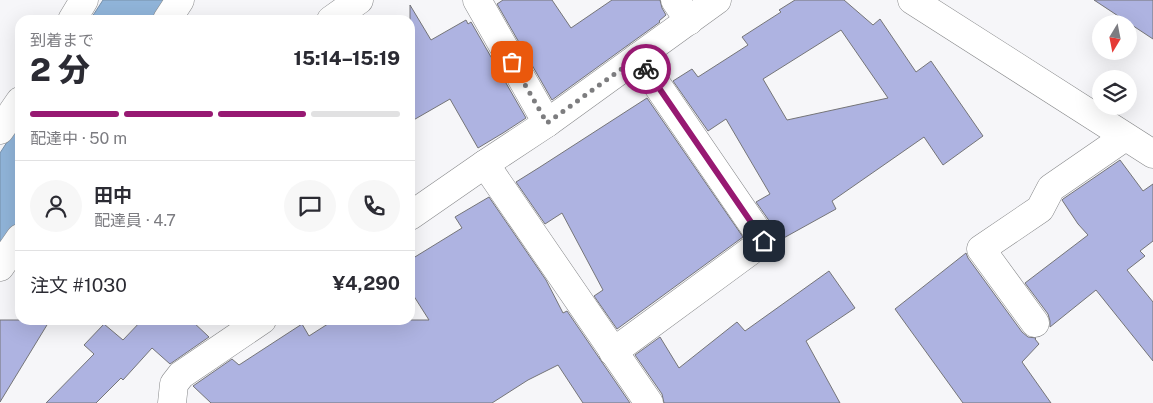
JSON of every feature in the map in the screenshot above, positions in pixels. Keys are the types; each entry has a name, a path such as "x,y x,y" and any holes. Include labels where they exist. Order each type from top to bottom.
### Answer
{"street":[{"path":"75,15 84,0"},
{"path":"170,15 180,0"},
{"path":"338,15 358,0"},
{"path":"477,0 547,123"},
{"path":"415,213 547,123 638,57 682,10 717,0"},
{"path":"912,0 1153,154"},
{"path":"613,352 764,241 638,57"},
{"path":"0,128 15,108"},
{"path":"1035,323 981,249 1040,208 1051,188 1125,137"},
{"path":"485,164 649,403"},
{"path":"0,267 15,245"},
{"path":"172,403 174,384 181,375 253,325"}],"water":[{"path":"103,0 169,0 159,15 93,15"},
{"path":"15,130 15,229 0,251 0,153"}],"building":[{"path":"503,0 552,0 571,28 612,0 660,0 666,15 660,22 552,100 497,4"},
{"path":"795,0 844,0 873,25 880,19 916,72 931,61 983,136 943,165 924,137 832,201 836,209 780,240 777,232 756,202 770,194 726,119 708,131 673,81 692,69 698,77 748,45 742,37 781,12 779,10","holes":["841,30 888,98 787,120 763,79"]},
{"path":"1094,0 1153,0 1153,39 1138,29 1138,15 1117,15"},
{"path":"410,5 431,40 466,20 468,24 471,22 526,118 478,148 450,99 415,119 415,15 410,15"},
{"path":"647,98 743,237 617,329 594,296 603,290 562,213 545,224 516,182"},
{"path":"1120,160 1143,191 1153,184 1153,241 1140,251 1145,256 1127,270 1153,302 1153,361 1096,290 1050,327 1048,314 1025,283 1088,235 1062,200"},
{"path":"489,197 546,280 563,313 567,311 630,403 583,403 558,365 528,380 492,403 211,403 193,386 232,359 239,365 300,325 303,325 309,336 326,325 415,325 415,320 429,320 415,298 415,257 462,228 455,217"},
{"path":"966,253 1022,332 1028,337 1036,338 1039,344 1022,362 1051,403 963,403 895,309"},
{"path":"829,271 855,308 806,341 840,403 664,403 662,394 635,355 660,337 679,368 737,322 745,331"},
{"path":"0,320 15,320 15,325 47,325 0,402"},
{"path":"103,325 123,340 137,325 196,325 209,337 170,364 152,348 123,380 121,378 96,403 46,403 94,354 84,345"}],"way so far":[{"path":"512,62 547,123 638,57 646,69"}],"route":[{"path":"646,69 764,241"}]}
